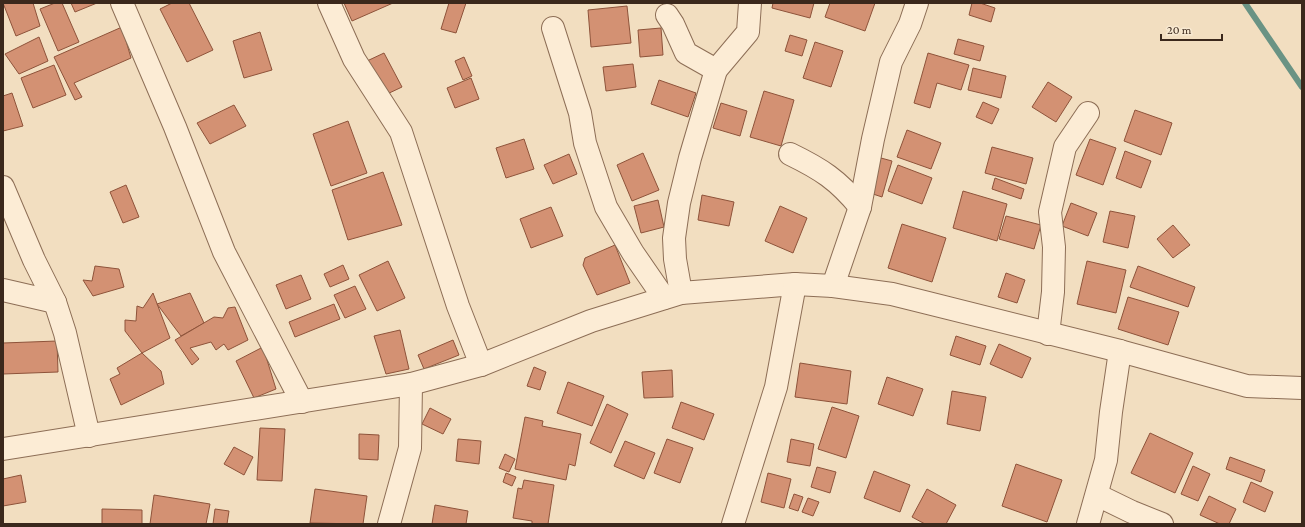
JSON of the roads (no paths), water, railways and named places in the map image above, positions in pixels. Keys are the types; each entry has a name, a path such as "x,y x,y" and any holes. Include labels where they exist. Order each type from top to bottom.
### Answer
{"street":[{"path":"122,3 175,127 224,252 302,402"},
{"path":"329,3 354,59 401,132 455,299 481,366"},
{"path":"673,296 675,259 674,238 679,203 690,158 716,70 748,32 750,3"},
{"path":"833,286 860,207 873,139 891,62 910,24 917,3"},
{"path":"667,15 674,24 686,52 716,70"},
{"path":"553,28 580,113 585,143 606,207 633,253 673,296"},
{"path":"1048,334 1054,277 1054,247 1050,212 1065,147 1088,113"},
{"path":"790,154 816,166 843,186 860,207"},
{"path":"3,187 34,260 55,302 65,333 89,436"},
{"path":"732,524 776,387 795,284"},
{"path":"3,449 411,384 481,366 591,321 673,296 795,284 833,286 892,294 1120,351 1247,386 1302,388"},
{"path":"3,290 55,302"},
{"path":"1088,524 1106,460 1120,351"},
{"path":"389,524 410,448 411,384"},
{"path":"1097,495 1132,512 1162,524"}],"waterway":[{"path":"1245,3 1302,87"}]}
